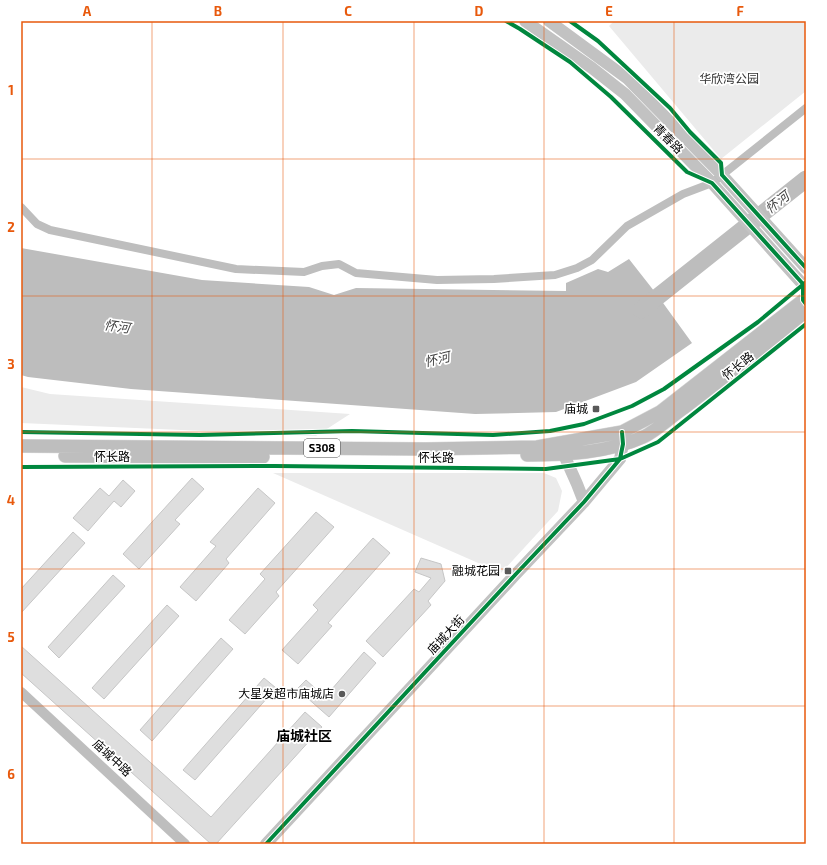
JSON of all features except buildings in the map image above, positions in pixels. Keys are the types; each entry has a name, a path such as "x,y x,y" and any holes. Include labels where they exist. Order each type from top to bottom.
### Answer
{"main road":[{"name":"青春路","path":"525,21 592,68 625,94 712,183 805,286"},
{"name":"青春路","path":"549,21 628,79 722,175 806,268"},
{"name":"怀长路","path":"21,455 202,457 565,455 623,438 660,412 806,298"},
{"name":"怀长路","path":"21,446 426,449 537,447 558,443 644,437 718,382 806,311"},
{"name":"庙城大街","path":"266,844 584,502 620,459 623,438"},
{"path":"558,443 578,484 584,502"}],"street":[{"path":"21,207 37,224 50,230 236,269 304,272 322,266 339,264 356,273 437,280 494,279 554,275 577,268 592,260 627,226 683,194 712,183 806,108"},
{"name":"庙城中路","path":"21,692 184,844"}],"green space":[{"name":"华欣湾公园","path":"614,21 806,21 806,91 721,159 609,26"},
{"path":"21,387 50,394 350,414 316,436 21,423"},
{"path":"273,473 544,473 556,478 562,491 558,511 501,573"}],"water":[{"path":"21,248 202,280 309,287 334,295 356,288 566,291 566,283 598,269 608,272 629,259 692,343 636,382 556,412 475,414 131,389 28,377 21,375"}],"waterway":[{"name":"怀河","path":"641,310 806,179"}],"cycle path":[{"path":"506,21 570,62 611,97 687,172 712,183 803,284 803,300 806,304"},
{"path":"570,21 598,41 670,108 690,132 721,163 722,175 806,268"},
{"path":"21,432 200,435 352,431 493,435 550,431 584,424 632,406 664,389 758,322 806,282"},
{"path":"21,467 275,466 546,469 620,459 658,442 806,324"},
{"path":"266,844 584,502 620,459 623,444 622,432"}],"place":[{"name":"庙城","path":"596,409"},
{"name":"融城花园","path":"508,571"},
{"name":"大星发超市庙城店","path":"342,694"}],"district":[{"name":"庙城社区","path":"304,736"}]}
